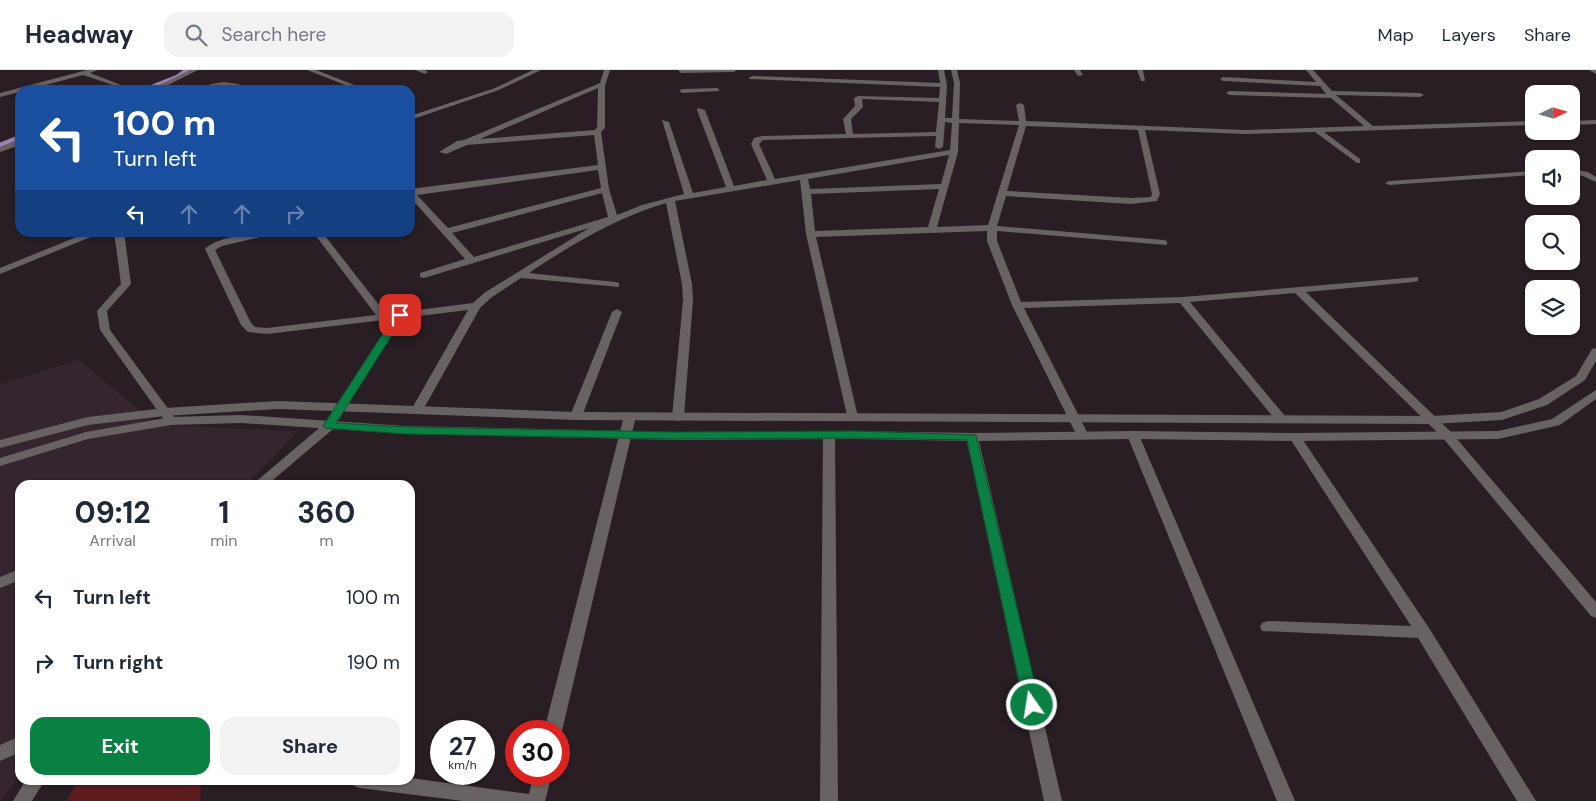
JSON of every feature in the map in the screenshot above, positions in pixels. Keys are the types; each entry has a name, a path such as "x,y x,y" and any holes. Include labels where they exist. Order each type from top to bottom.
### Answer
{"street":[{"path":"42,85 95,70"},
{"path":"163,85 195,70"},
{"path":"310,70 350,85"},
{"path":"415,116 497,89 538,70"},
{"path":"460,143 597,132 601,128 603,84 607,70"},
{"path":"681,79 734,70"},
{"path":"810,80 814,70"},
{"path":"939,147 941,100 944,85 941,70"},
{"path":"932,230 954,152 957,83 954,70"},
{"path":"1140,70 1143,80"},
{"path":"1309,70 1340,104 1370,127"},
{"path":"1592,70 1596,72"},
{"path":"83,73 115,85"},
{"path":"752,78 944,85"},
{"path":"681,79 717,90"},
{"path":"681,79 682,100"},
{"path":"1223,79 1321,84"},
{"path":"216,85 228,83 233,85"},
{"path":"443,152 460,143 603,84"},
{"path":"0,95 15,92"},
{"path":"1229,93 1420,95"},
{"path":"850,136 846,117 859,107 858,98 860,97 941,100"},
{"path":"1020,105 1023,124 992,228 992,241 1017,305 1083,436"},
{"path":"415,109 425,113"},
{"path":"701,110 731,188"},
{"path":"940,120 1245,132 1525,123"},
{"path":"665,122 689,195"},
{"path":"1580,123 1596,122"},
{"path":"1002,194 1132,201 1154,199 1156,194 1141,128"},
{"path":"1316,129 1357,161"},
{"path":"597,132 605,189 613,218"},
{"path":"772,182 755,144 756,140 770,137 940,134"},
{"path":"0,150 15,144"},
{"path":"424,275 670,199 954,152"},
{"path":"415,192 602,167"},
{"path":"804,176 812,234 852,417"},
{"path":"806,192 944,186"},
{"path":"446,232 605,189"},
{"path":"415,198 471,260"},
{"path":"670,199 687,284 688,300 678,417"},
{"path":"417,410 476,306 488,295 519,275 613,218"},
{"path":"812,234 992,228 1164,243"},
{"path":"0,271 86,237"},
{"path":"120,237 126,284 102,311 105,330 168,417"},
{"path":"254,237 220,244 210,249 246,325 252,330 267,331 476,306"},
{"path":"321,237 383,317"},
{"path":"519,275 615,285"},
{"path":"1017,305 1183,300 1414,279"},
{"path":"1297,290 1448,435 1596,612"},
{"path":"1183,300 1281,419"},
{"path":"576,416 616,312"},
{"path":"265,480 329,426 400,315"},
{"path":"0,444 88,421 168,417 278,405 576,416 678,417 1432,420 1502,416 1543,402 1580,378 1592,367 1596,351"},
{"path":"0,462 86,436 168,417 241,419 405,430 625,435 829,434 972,437 1448,435 1498,434 1556,422 1596,394"},
{"path":"556,720 630,416"},
{"path":"829,434 829,801"},
{"path":"1133,435 1286,801"},
{"path":"972,437 1053,801"},
{"path":"1295,437 1424,632 1527,801"},
{"path":"0,583 15,576"},
{"path":"1268,628 1424,632"},
{"path":"0,754 15,746"},
{"path":"22,801 33,785"},
{"path":"400,785 527,801"},
{"path":"536,801 540,785"}],"lane":[{"path":"1580,173 1596,180"},
{"path":"1389,183 1525,174"}],"shaded area":[{"path":"79,360 158,425 298,431 251,480 15,480 15,782 0,801 0,384"},
{"path":"76,785 198,785 201,788 200,801 66,801"}],"waterway":[{"path":"157,85 177,77 187,70"},
{"path":"0,145 15,139"}],"route":[{"path":"400,315 329,426 405,430 570,432 676,436 856,434 972,437 1032,705"}]}
